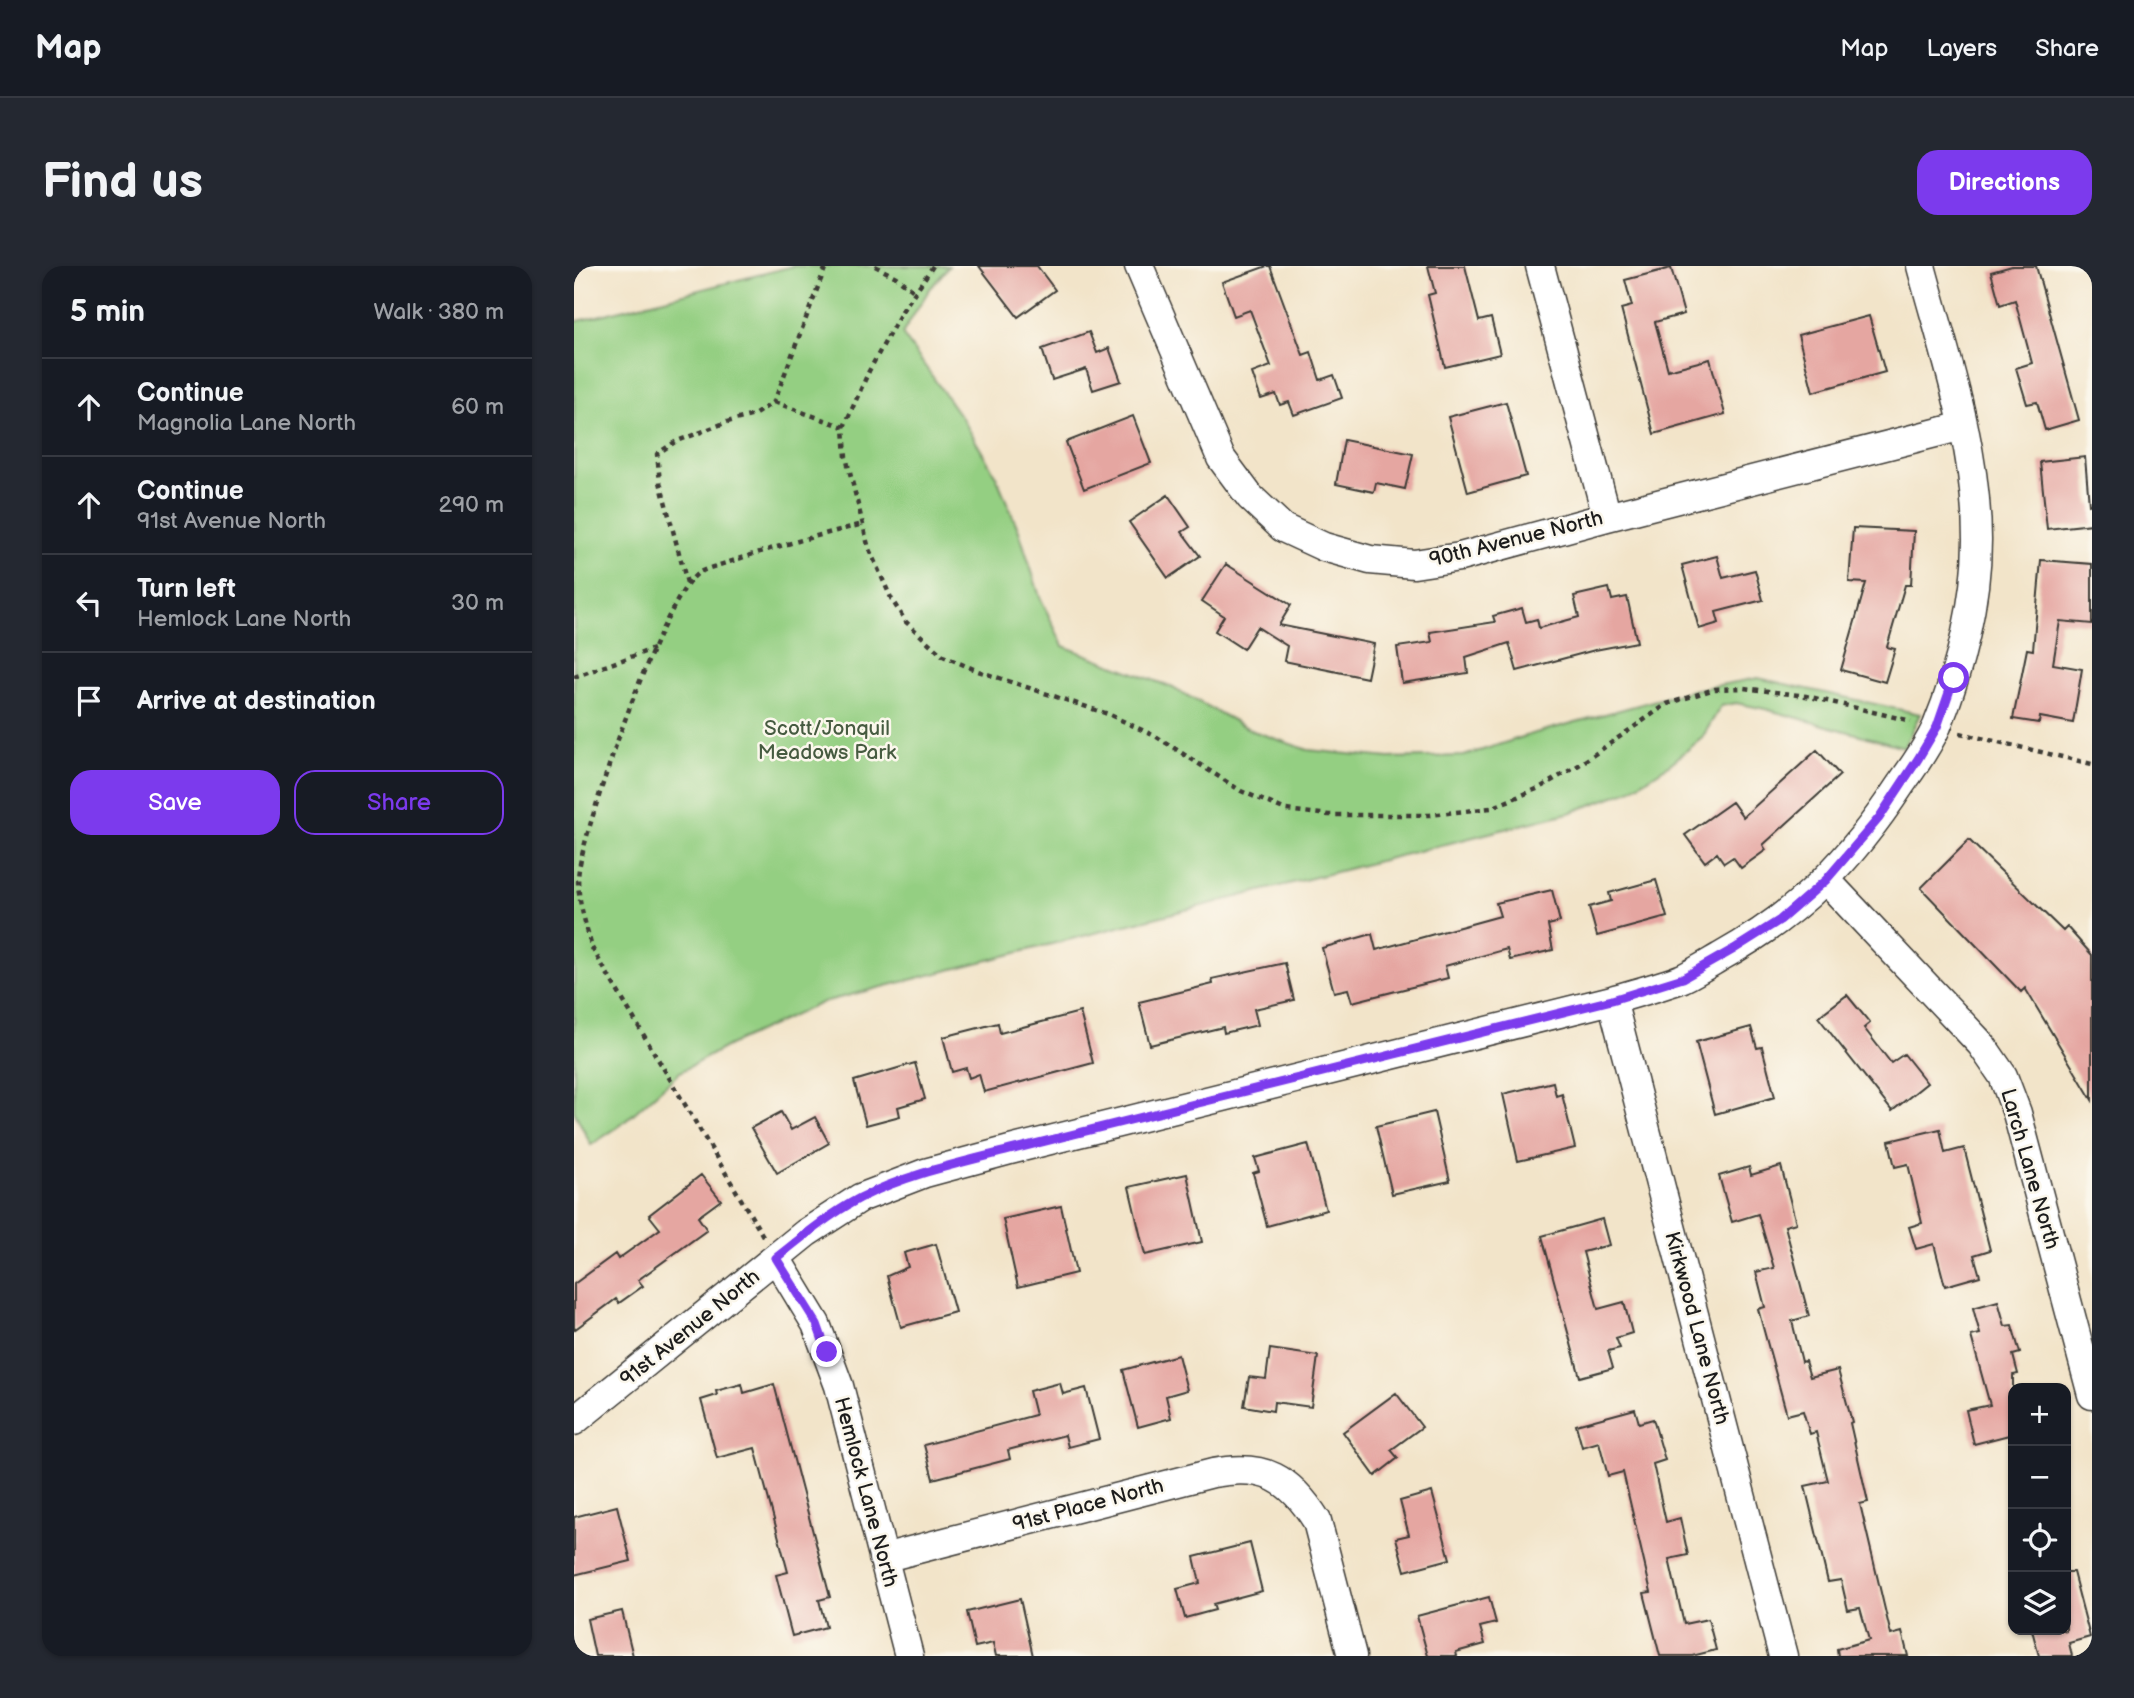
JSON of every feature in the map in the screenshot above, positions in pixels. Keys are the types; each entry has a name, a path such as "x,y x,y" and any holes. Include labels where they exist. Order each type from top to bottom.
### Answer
{"street":[{"name":"90th Avenue North","path":"1139,266 1220,458 1250,496 1283,528 1324,547 1370,561 1415,564 1460,557 1963,426"},
{"path":"1540,266 1607,517"},
{"name":"91st Avenue North","path":"574,1421 806,1233 860,1198 925,1173 1612,1000 1683,978 1780,920 1826,880 1879,818 1937,727 1954,678 1969,614 1977,542 1974,484 1963,426 1921,266"},
{"name":"Larch Lane North","path":"1826,880 1981,1044 2003,1076 2017,1113 2092,1395"},
{"name":"Kirkwood Lane North","path":"1612,1000 1783,1656"},
{"name":"Hemlock Lane North","path":"776,1258 817,1324 839,1387 909,1656"},
{"name":"91st Place North","path":"883,1558 1231,1469 1252,1469 1272,1475 1290,1486 1305,1502 1317,1521 1352,1656"}],"path":[{"path":"687,583 660,482 657,454 675,442 754,415 774,401 826,266"},
{"path":"875,266 896,277 915,292"},
{"path":"933,266 902,311 869,371 844,426 846,457 869,549 892,600 906,622 943,656 978,671 1108,714 1157,737 1241,791 1286,810 1329,815 1430,815 1491,808 1539,788 1579,765 1667,704 1715,690 1744,688 1806,696 2092,764"},
{"path":"774,401 844,426"},
{"path":"776,1258 592,948 582,909 579,872 586,838 612,756 654,648 687,583 701,572 759,552 863,524"},
{"path":"574,677 654,648"}],"green space":[{"name":"Scott/Jonquil Meadows Park","path":"793,266 949,266 929,290 902,334 964,421 996,476 1019,531 1040,597 1063,646 1171,687 1253,731 1308,750 1389,758 1464,756 1532,734 1693,690 1758,678 1920,714 1904,747 1765,709 1736,703 1721,706 1702,738 1670,764 1630,790 1572,812 823,1002 727,1046 680,1072 621,1125 591,1145 574,1111 574,322"}],"building":[{"path":"979,266 1037,266 1055,290 1018,317"},
{"path":"1270,266 1303,355 1311,352 1320,380 1334,375 1342,398 1294,415 1289,402 1280,405 1276,394 1261,399 1252,373 1271,366 1250,310 1234,316 1222,282"},
{"path":"1428,266 1465,266 1479,321 1491,318 1500,354 1445,367 1428,295 1435,293"},
{"path":"2012,266 2036,266 2079,420 2045,430 2037,402 2027,404 2016,368 2032,363 2015,300 2000,305 1991,272"},
{"path":"1671,268 1684,314 1655,322 1668,370 1710,359 1725,414 1654,434 1621,309 1632,306 1625,280"},
{"path":"1869,316 1885,372 1813,392 1798,335"},
{"path":"1089,332 1097,353 1109,348 1121,381 1093,390 1086,369 1052,380 1042,349"},
{"path":"1506,402 1526,476 1468,492 1448,417"},
{"path":"1133,416 1151,463 1084,489 1066,442"},
{"path":"1344,440 1413,454 1405,489 1376,483 1374,492 1336,484"},
{"path":"2085,457 2092,524 2047,529 2040,462"},
{"path":"1168,495 1190,527 1182,532 1200,556 1168,578 1129,522"},
{"path":"1853,528 1914,531 1911,585 1905,585 1887,647 1895,649 1885,682 1841,670 1866,583 1849,582"},
{"path":"1717,556 1723,578 1755,570 1763,600 1716,612 1719,623 1699,629 1682,565"},
{"path":"2041,560 2092,564 2092,624 2060,621 2053,664 2082,669 2073,723 2040,717 2039,723 2013,719 2027,649 2033,650"},
{"path":"1226,564 1291,605 1279,625 1374,644 1367,678 1284,661 1287,646 1257,627 1243,649 1215,631 1224,616 1202,601"},
{"path":"1609,588 1612,600 1627,597 1637,642 1517,671 1509,643 1466,657 1468,673 1402,683 1397,647 1432,642 1430,632 1495,622 1493,616 1522,608 1526,622 1537,619 1539,628 1579,617 1574,596"},
{"path":"1817,750 1840,775 1763,845 1766,850 1741,868 1733,857 1724,863 1717,853 1705,862 1685,835 1732,802 1743,817"},
{"path":"1969,840 2063,931 2067,927 2092,955 2092,1100 2025,988 2021,992 1921,888"},
{"path":"1656,880 1667,917 1597,936 1589,907 1611,901 1609,893"},
{"path":"1552,890 1560,922 1548,925 1553,950 1510,960 1507,949 1445,966 1448,978 1352,1002 1348,989 1334,992 1322,948 1372,934 1376,950 1500,916 1496,903"},
{"path":"1285,963 1294,1000 1254,1009 1258,1025 1224,1033 1223,1027 1150,1045 1139,1002 1213,984 1212,979"},
{"path":"1847,995 1870,1023 1864,1028 1891,1063 1904,1054 1927,1083 1892,1111 1818,1017"},
{"path":"1080,1012 1093,1063 984,1092 979,1074 969,1078 966,1068 952,1072 943,1037 998,1023 1000,1033"},
{"path":"1751,1027 1757,1048 1762,1047 1775,1097 1715,1114 1696,1042"},
{"path":"915,1063 925,1099 898,1107 900,1116 866,1125 854,1081"},
{"path":"1553,1082 1556,1096 1562,1094 1575,1148 1518,1161 1503,1094"},
{"path":"781,1112 791,1130 815,1117 829,1143 777,1173 751,1128"},
{"path":"1434,1112 1450,1181 1392,1194 1376,1126"},
{"path":"1940,1129 1945,1153 1964,1148 1990,1250 1974,1255 1980,1276 1945,1286 1934,1244 1916,1249 1909,1227 1922,1223 1908,1164 1895,1167 1889,1141"},
{"path":"1308,1144 1326,1210 1267,1226 1253,1173 1259,1171 1255,1158"},
{"path":"1781,1166 1796,1223 1785,1226 1809,1316 1792,1321 1802,1362 1805,1361 1810,1377 1838,1370 1852,1422 1850,1423 1868,1502 1860,1504 1891,1635 1902,1632 1908,1656 1838,1656 1837,1649 1869,1640 1860,1608 1848,1610 1841,1580 1828,1582 1805,1486 1828,1481 1816,1432 1810,1434 1803,1411 1787,1415 1758,1309 1765,1307 1756,1272 1774,1268 1758,1214 1732,1222 1719,1176 1749,1167 1751,1175"},
{"path":"1187,1174 1202,1242 1145,1255 1129,1187"},
{"path":"701,1175 721,1200 698,1217 707,1230 638,1280 643,1286 619,1303 616,1299 574,1330 574,1284 615,1254 618,1259 660,1229 649,1215"},
{"path":"1061,1206 1076,1273 1018,1287 1003,1219"},
{"path":"1602,1219 1609,1245 1583,1252 1598,1309 1624,1302 1632,1333 1616,1338 1620,1348 1608,1351 1613,1368 1580,1377 1542,1236"},
{"path":"936,1244 955,1312 901,1327 887,1276 908,1267 904,1253"},
{"path":"1998,1301 2005,1326 2012,1325 2020,1353 2013,1355 2018,1374 2013,1375 2013,1383 2008,1383 2008,1435 1974,1444 1966,1410 1990,1405 1971,1336 1980,1334 1973,1308"},
{"path":"1270,1349 1318,1356 1311,1407 1274,1402 1273,1411 1244,1406 1249,1377 1266,1379"},
{"path":"1178,1355 1187,1390 1166,1396 1171,1418 1138,1427 1123,1370"},
{"path":"1060,1383 1063,1394 1086,1388 1099,1439 1068,1447 1065,1435 1008,1450 1010,1459 933,1479 924,1445 1035,1415 1029,1391"},
{"path":"742,1384 744,1393 774,1384 830,1597 819,1600 826,1627 792,1636 776,1575 788,1572 755,1448 717,1458 701,1400 717,1395 716,1391"},
{"path":"1396,1393 1422,1427 1391,1450 1398,1458 1375,1476 1343,1432"},
{"path":"1635,1409 1639,1423 1653,1419 1665,1460 1653,1464 1666,1522 1680,1518 1688,1555 1669,1559 1684,1624 1708,1619 1716,1650 1692,1656 1660,1656 1644,1593 1651,1592 1623,1472 1608,1476 1599,1442 1582,1447 1576,1425"},
{"path":"1432,1492 1450,1559 1405,1571 1396,1538 1409,1535 1400,1501"},
{"path":"617,1506 631,1561 574,1575 574,1517"},
{"path":"1250,1543 1262,1591 1213,1604 1215,1610 1185,1618 1177,1589 1200,1583 1194,1557"},
{"path":"2073,1572 2090,1637 2069,1643 2072,1656 2039,1656 2033,1635 2071,1635"},
{"path":"1489,1597 1496,1623 1480,1627 1485,1644 1456,1652 1457,1656 1428,1656 1417,1616"},
{"path":"1020,1599 1033,1656 996,1656 993,1643 975,1647 967,1612"},
{"path":"622,1611 633,1656 595,1656 587,1619"}],"route":[{"path":"827,1352 817,1324 776,1258 806,1233 860,1198 925,1173 1010,1150 1612,1000 1683,978 1734,949 1780,920 1826,880 1879,818 1937,727 1954,678"}]}
